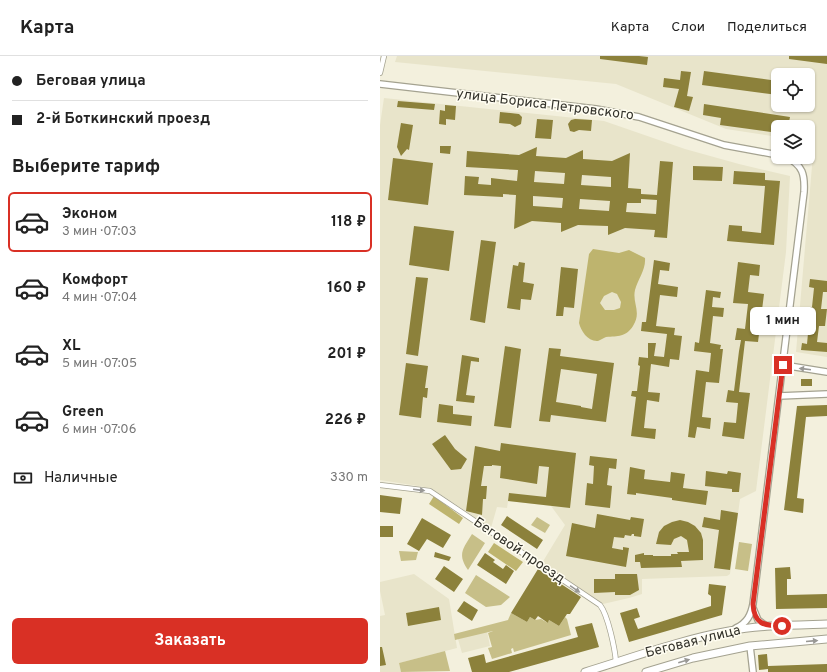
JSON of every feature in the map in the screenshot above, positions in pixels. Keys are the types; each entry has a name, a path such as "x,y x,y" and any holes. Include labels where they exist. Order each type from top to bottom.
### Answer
{"main road":[{"name":"Беговая улица","path":"585,672 729,631 766,626 827,624"},
{"name":"Беговая улица","path":"646,672 693,658 750,646 827,639"}],"street":[{"path":"380,73 384,56"},
{"name":"улица Бориса Петровского","path":"380,84 596,109 630,115 724,145 771,154"},
{"path":"729,631 738,628 746,622 753,604 804,192 803,173 796,164"},
{"path":"783,365 827,372"},
{"path":"779,396 827,394"},
{"name":"Беговой проезд","path":"380,485 430,491 600,605 615,650 616,662"},
{"path":"753,604 755,615 762,624 766,626"},
{"path":"750,646 753,672"}],"shaded area":[{"path":"397,56 827,56 827,357 796,352 812,164 815,164 815,120 771,120 771,136 726,129 616,84 395,62"},
{"path":"384,98 604,121 685,149 790,176 786,252 756,491 740,499 730,574 727,576 642,579 642,594 603,604 542,563 565,525 551,506 508,501 507,508 497,507 491,528 431,488 380,480 380,125"},
{"path":"593,249 619,253 629,250 645,258 643,270 634,295 637,312 636,321 630,330 625,334 606,337 598,341 594,341 588,338 581,329 579,323 589,254","holes":["612,292 617,294 621,302 620,308 605,310 600,303 604,296"]},
{"path":"434,496 463,518 459,524 429,504"},
{"path":"537,517 550,525 545,533 531,525"},
{"path":"472,534 485,543 468,570 463,560 462,552"},
{"path":"739,542 752,544 748,571 735,569"},
{"path":"494,543 523,562 516,571 488,552"},
{"path":"399,551 418,552 416,560 401,561"},
{"path":"414,574 449,599 457,648 399,663 401,672 380,672 380,616 385,615 380,591 380,582"},
{"path":"476,575 510,597 501,605 486,607 465,593"},
{"path":"511,613 527,622 530,617 535,620 541,619 548,623 549,620 559,626 565,617 567,619 571,635 514,652 513,648 511,649 512,653 492,659 488,648 492,647 488,633 493,631 455,640 454,634 508,620"},
{"path":"487,631 490,646 462,653 458,639"},
{"path":"445,651 450,671 401,672 399,663"}],"building":[{"path":"600,56 648,57 647,65 600,59"},
{"path":"789,56 827,56 827,64 789,59"},
{"path":"681,71 691,72 687,96 693,97 689,111 674,107 679,89 663,87 664,78 680,80"},
{"path":"704,71 771,80 771,94 702,85"},
{"path":"398,101 435,104 434,110 397,107"},
{"path":"704,104 790,117 789,120 771,120 771,132 720,125 721,118 703,115"},
{"path":"445,105 456,106 455,120 446,119 446,125 439,124 440,110 445,111"},
{"path":"500,112 519,114 522,117 521,124 515,127 510,124 499,123"},
{"path":"537,119 553,120 551,139 535,138"},
{"path":"571,120 592,120 591,131 570,131 568,124"},
{"path":"401,123 413,125 409,150 407,149 401,156 397,147"},
{"path":"440,146 451,146 450,154 440,153"},
{"path":"537,147 536,156 566,158 583,150 583,159 612,161 630,153 628,188 641,189 641,194 657,195 660,161 673,162 667,238 654,237 655,230 625,228 608,235 608,226 578,225 561,232 561,223 532,221 514,229 516,195 503,194 503,197 464,195 465,176 479,177 478,184 491,185 491,178 517,181 518,170 466,167 467,151 519,155","holes":["535,171 565,173 564,184 534,182","582,175 611,177 611,187 581,185","533,196 563,198 562,208 533,206","580,199 610,201 609,211 579,209","641,199 657,200 656,214 626,212 627,203 641,203"]},
{"path":"393,158 433,163 428,205 388,200"},
{"path":"693,166 723,167 722,181 693,180"},
{"path":"734,171 765,173 765,180 780,181 774,245 727,241 729,225 742,226 742,231 761,233 765,186 733,184"},
{"path":"414,226 454,231 449,271 409,265"},
{"path":"481,240 496,242 485,323 470,320"},
{"path":"654,260 670,263 669,271 660,270 658,284 678,287 677,297 660,295 656,326 675,328 674,335 682,336 679,360 670,359 669,367 651,364 648,392 660,393 659,402 647,400 644,428 656,429 655,439 631,436 636,397 631,396 632,391 637,391 640,366 638,365 639,357 648,358 648,343 656,343 654,356 664,357 667,334 641,331 642,322 646,322"},
{"path":"519,262 525,263 523,282 534,284 531,300 521,299 520,310 507,308 513,265 518,266"},
{"path":"738,262 760,265 759,276 750,275 748,292 764,294 758,342 745,341 739,392 750,393 744,439 722,436 724,422 736,423 738,403 726,402 728,390 734,391 741,340 735,340 737,328 745,329 748,304 733,303"},
{"path":"561,267 578,269 574,308 564,307 563,316 556,316"},
{"path":"416,277 428,278 418,356 406,354"},
{"path":"810,279 827,281 827,292 823,292 821,309 827,309 825,326 819,326 817,342 827,343 827,352 801,350 802,343 807,344 809,323 807,323 808,307 812,307 814,288 809,287"},
{"path":"706,290 721,292 720,298 713,297 712,307 724,308 723,317 713,316 710,343 721,345 720,349 723,349 719,383 706,382 702,417 711,418 710,429 697,427 695,438 688,437 696,370 709,372 711,353 694,351 695,342 699,343"},
{"path":"505,346 521,349 511,428 494,426"},
{"path":"549,348 561,349 560,356 614,363 606,422 551,415 550,422 539,421","holes":["561,369 597,374 592,409 556,402"]},
{"path":"462,355 479,358 479,362 471,361 466,395 475,396 474,403 456,401"},
{"path":"406,363 428,366 425,388 428,388 427,398 423,397 421,418 399,415"},
{"path":"801,379 812,379 812,386 801,386"},
{"path":"439,404 453,406 453,414 472,416 471,426 437,422"},
{"path":"827,405 827,416 806,417 797,498 804,499 803,513 784,510 797,406"},
{"path":"445,435 455,449 467,459 461,469 451,470 432,444"},
{"path":"501,443 576,453 570,508 508,501 509,493 546,497 549,467 539,466 537,484 500,478 501,466 492,465 484,466 481,486 487,486 486,499 483,499 482,515 466,511 475,446 500,451"},
{"path":"590,456 617,459 616,469 609,468 607,485 612,486 610,508 585,505 587,483 593,484 594,466 589,465"},
{"path":"630,467 645,470 644,479 670,482 671,472 685,474 683,488 708,491 706,505 672,500 672,498 636,493 636,495 627,494"},
{"path":"706,471 727,474 728,471 741,473 739,492 732,492 732,489 705,486"},
{"path":"380,495 402,498 400,514 380,512"},
{"path":"721,510 738,513 730,570 714,568 719,530 702,527 704,517 720,520"},
{"path":"597,514 630,520 631,517 644,519 641,537 634,536 634,534 632,534 631,536 625,535 624,538 614,537 612,548 623,550 623,547 629,548 626,567 566,556 572,523 595,528"},
{"path":"507,516 543,540 537,549 501,525"},
{"path":"422,518 451,535 443,548 427,539 419,551 407,544"},
{"path":"680,520 695,526 701,533 703,540 703,560 681,561 682,567 641,568 640,562 635,562 635,555 644,553 644,555 653,556 671,556 671,554 678,554 677,552 689,552 687,540 681,536 674,539 671,545 656,544 659,532 664,526"},
{"path":"380,526 393,526 393,537 380,537"},
{"path":"435,552 451,557 449,561 434,557"},
{"path":"485,553 495,560 493,562 503,569 506,565 514,571 506,584 477,565"},
{"path":"444,566 463,579 454,592 435,579"},
{"path":"790,567 791,579 787,579 787,595 827,594 827,608 776,609 775,568"},
{"path":"538,569 581,597 570,614 567,614 559,626 549,620 548,623 538,616 535,620 530,617 527,622 511,613"},
{"path":"615,574 637,574 639,590 630,595 615,595 615,592 594,593 594,579 615,579"},
{"path":"709,584 726,586 722,615 629,642 620,613 637,608 640,617 634,619 638,629 711,606 711,596 708,594"},
{"path":"464,601 478,610 472,621 457,611"},
{"path":"439,607 441,620 408,626 406,613"},
{"path":"592,623 599,647 509,672 472,672 468,658 484,654 486,663 578,637 575,627"},
{"path":"380,647 382,647 386,665 380,666"},
{"path":"767,654 768,666 827,664 827,672 768,672 768,669 759,670 758,655"}],"route":[{"path":"782,626 766,626 762,624 755,615 753,604 783,365"}]}
